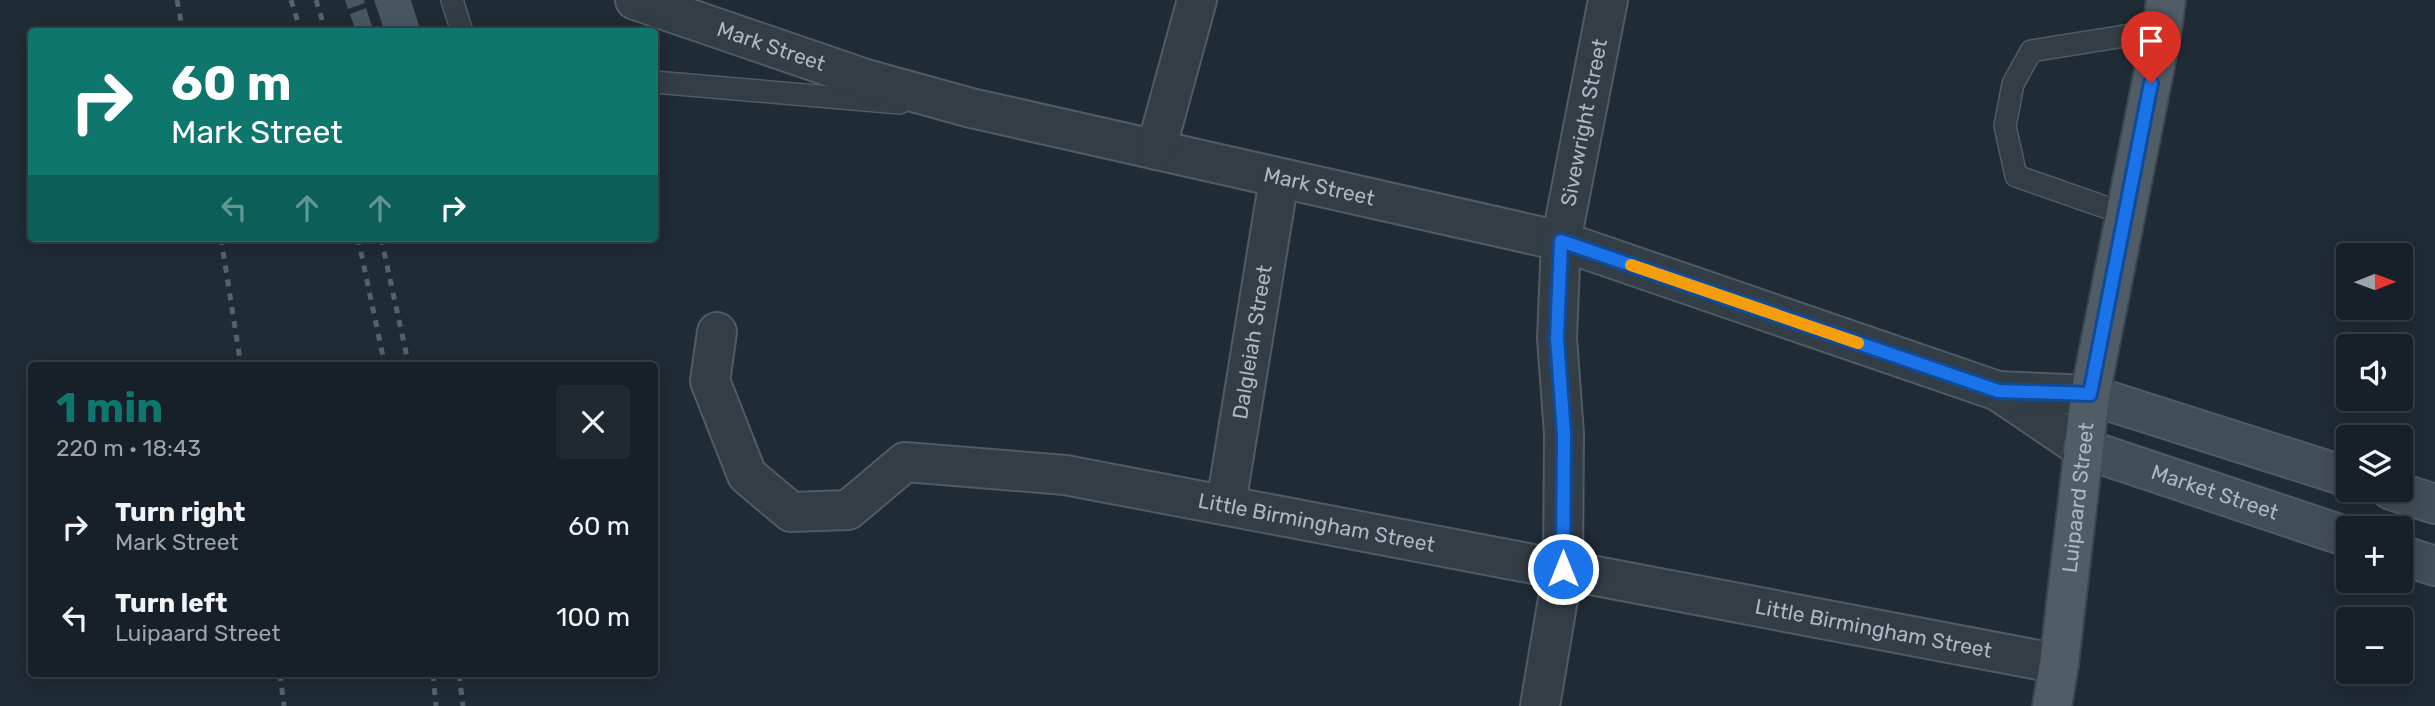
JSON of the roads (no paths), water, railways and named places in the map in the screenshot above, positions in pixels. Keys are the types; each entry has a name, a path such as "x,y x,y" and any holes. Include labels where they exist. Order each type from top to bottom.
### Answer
{"main road":[{"name":"Luipaard Street","path":"2052,706 2090,394 2164,15"}],"street":[{"name":"Mark Street","path":"635,0 866,79 971,108 1561,241 1998,391 2082,448"},
{"path":"1156,150 1197,0"},
{"name":"Sivewright Street","path":"1540,706 1563,569 1564,434 1557,338 1561,241 1608,0"},
{"name":"Dalgleiah Street","path":"1226,504 1279,179"},
{"name":"Little Birmingham Street","path":"717,332 710,381 747,475 791,512 848,510 905,463 1065,475 2059,664"},
{"name":"Mark Street","path":"1998,391 2090,394"},
{"path":"2090,394 2336,473"},
{"name":"Market Street","path":"2082,448 2336,533"},
{"path":"2413,497 2435,504"},
{"path":"2413,559 2435,566"}],"lane":[{"path":"452,0 461,28"},
{"path":"2125,214 2016,176 2005,125 2010,98 2013,85 2031,51 2164,15"},
{"path":"658,82 971,108"}],"railway":[{"path":"177,0 182,28"},
{"path":"291,0 300,28"},
{"path":"316,0 325,28"},
{"path":"222,242 240,362"},
{"path":"359,242 384,362"},
{"path":"382,242 408,362"},
{"path":"280,677 284,706"},
{"path":"433,677 436,706"},
{"path":"459,677 463,706"}]}
